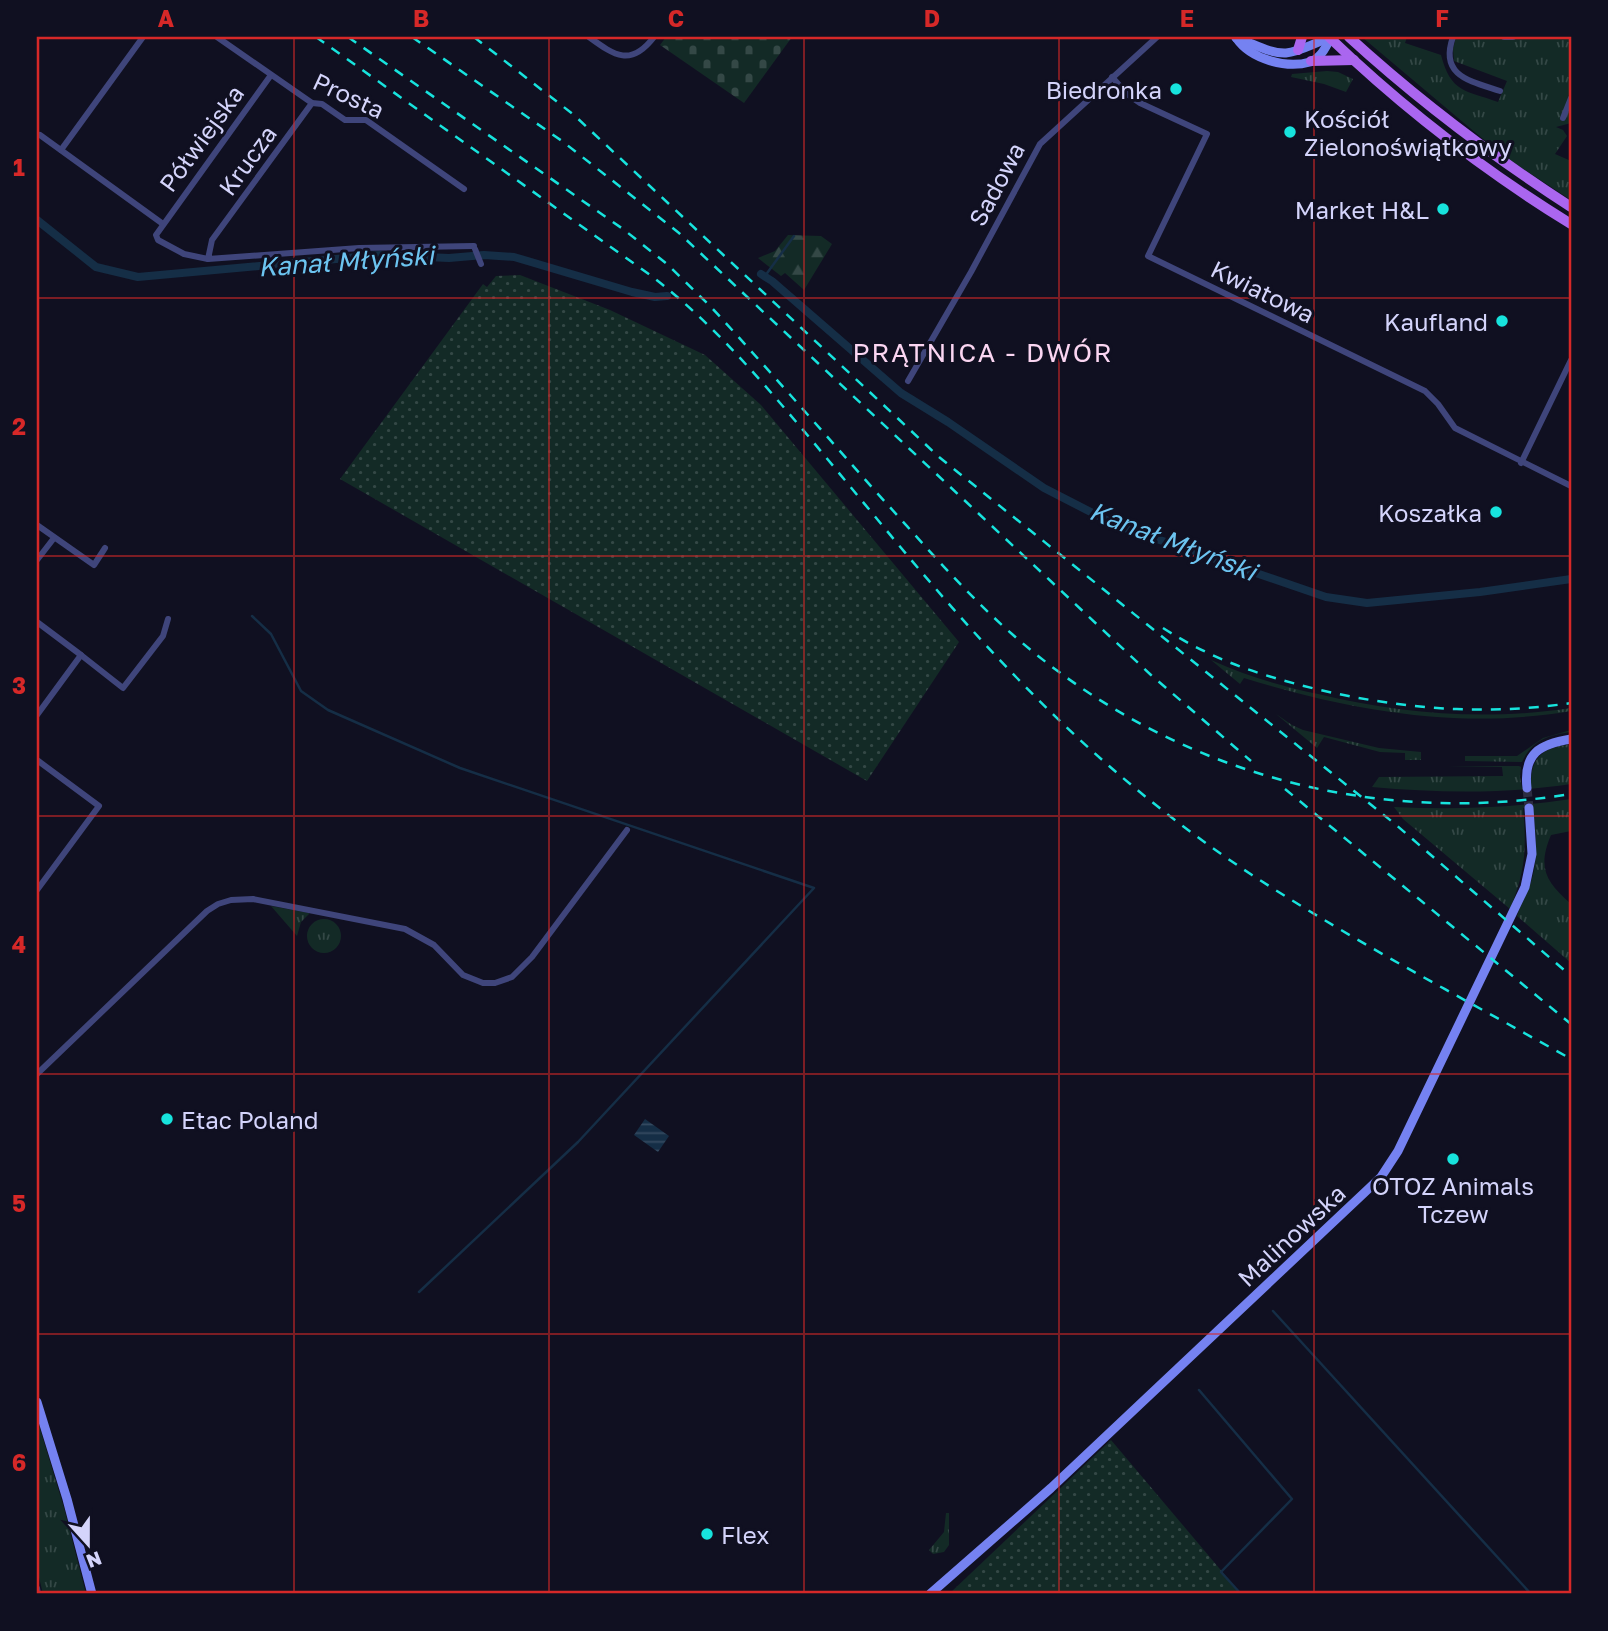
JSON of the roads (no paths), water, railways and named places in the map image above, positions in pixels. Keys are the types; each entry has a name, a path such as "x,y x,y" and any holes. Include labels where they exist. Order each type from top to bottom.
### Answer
{"main road":[{"path":"1298,50 1302,37"},
{"path":"1330,37 1442,136 1491,172 1571,224"},
{"path":"1349,37 1455,127 1510,168 1571,207"},
{"path":"1311,61 1354,60"}],"street":[{"path":"61,150 143,37"},
{"name":"Prosta","path":"218,37 313,103 322,104 345,120 366,120 464,189"},
{"path":"589,37 612,53 624,56 636,54 654,37"},
{"name":"Sadowa","path":"908,381 1040,144 1157,37"},
{"path":"1235,38 1275,52 1287,53 1330,37"},
{"path":"1235,38 1247,48 1274,62 1291,64 1311,61 1326,49 1330,37"},
{"path":"1453,37 1448,51 1453,69 1460,77 1500,92"},
{"path":"1504,37 1513,37"},
{"name":"Półwiejska","path":"163,224 271,75"},
{"name":"Kwiatowa","path":"1112,77 1127,94 1140,103 1207,134 1148,256 1425,391 1455,428 1571,486"},
{"path":"1563,118 1571,98"},
{"name":"Krucza","path":"208,259 212,240 313,103"},
{"path":"40,135 163,224 156,235 158,240 184,254 208,259 359,248 474,247 481,264"},
{"path":"1521,463 1571,360"},
{"path":"37,525 94,565 106,548"},
{"path":"37,560 54,538"},
{"path":"37,622 123,688 163,636 168,619"},
{"path":"37,715 81,655"},
{"path":"1527,788 1527,767 1533,755 1546,744 1571,739"},
{"path":"37,760 99,806 37,890"},
{"name":"Malinowska","path":"930,1594 1051,1488 1387,1170 1522,895 1531,868 1529,808"},
{"path":"37,1074 207,911 231,900 253,899 405,929 428,941 467,978 489,984 507,980 532,957 627,830"},
{"path":"37,1402 67,1499 92,1594"},
{"path":"37,1588 38,1594"}],"water":[{"path":"645,1119 669,1136 658,1152 634,1135"}],"waterway":[{"name":"Kanał Młyński","path":"37,220 96,267 138,277 380,255 449,258 484,255 514,257 632,292 655,297 667,296"},
{"path":"765,276 794,236"},
{"name":"Kanał Młyński","path":"761,274 901,393 1044,488 1116,525 1326,597 1367,603 1480,592 1571,579"},
{"path":"252,616 271,634 301,691 328,710 460,768 814,888 578,1142 419,1292"},
{"path":"1273,1311 1531,1594"},
{"path":"1199,1390 1292,1499 1221,1572 1241,1594"}],"tunnel":[{"path":"1527,788 1529,808"}],"railway":[{"path":"316,37 650,275 694,311 772,393 990,649 1072,732 1159,808 1252,875 1330,924 1571,1059"},
{"path":"348,37 623,229 667,264 712,308 976,601 1072,682 1136,721 1203,754 1274,778 1346,794 1420,802 1495,802 1571,794"},
{"path":"412,37 562,141 679,233 1151,675 1251,761"},
{"path":"474,37 574,115 939,457 1395,824 1571,976"},
{"path":"1163,628 1200,649 1256,672 1348,696 1411,706 1475,710 1571,703"},
{"path":"1285,789 1571,1024"}],"place":[{"name":"Biedronka","path":"1176,89"},
{"name":"Kościół Zielonoświątkowy","path":"1290,132"},
{"name":"Market H&L","path":"1443,209"},
{"name":"Kaufland","path":"1502,321"},
{"name":"Koszałka","path":"1496,512"},
{"name":"Etac Poland","path":"167,1119"},
{"name":"OTOZ Animals Tczew","path":"1453,1159"},
{"name":"Flex","path":"707,1534"}],"district":[{"name":"PRĄTNICA - DWÓR","path":"983,352"}]}
